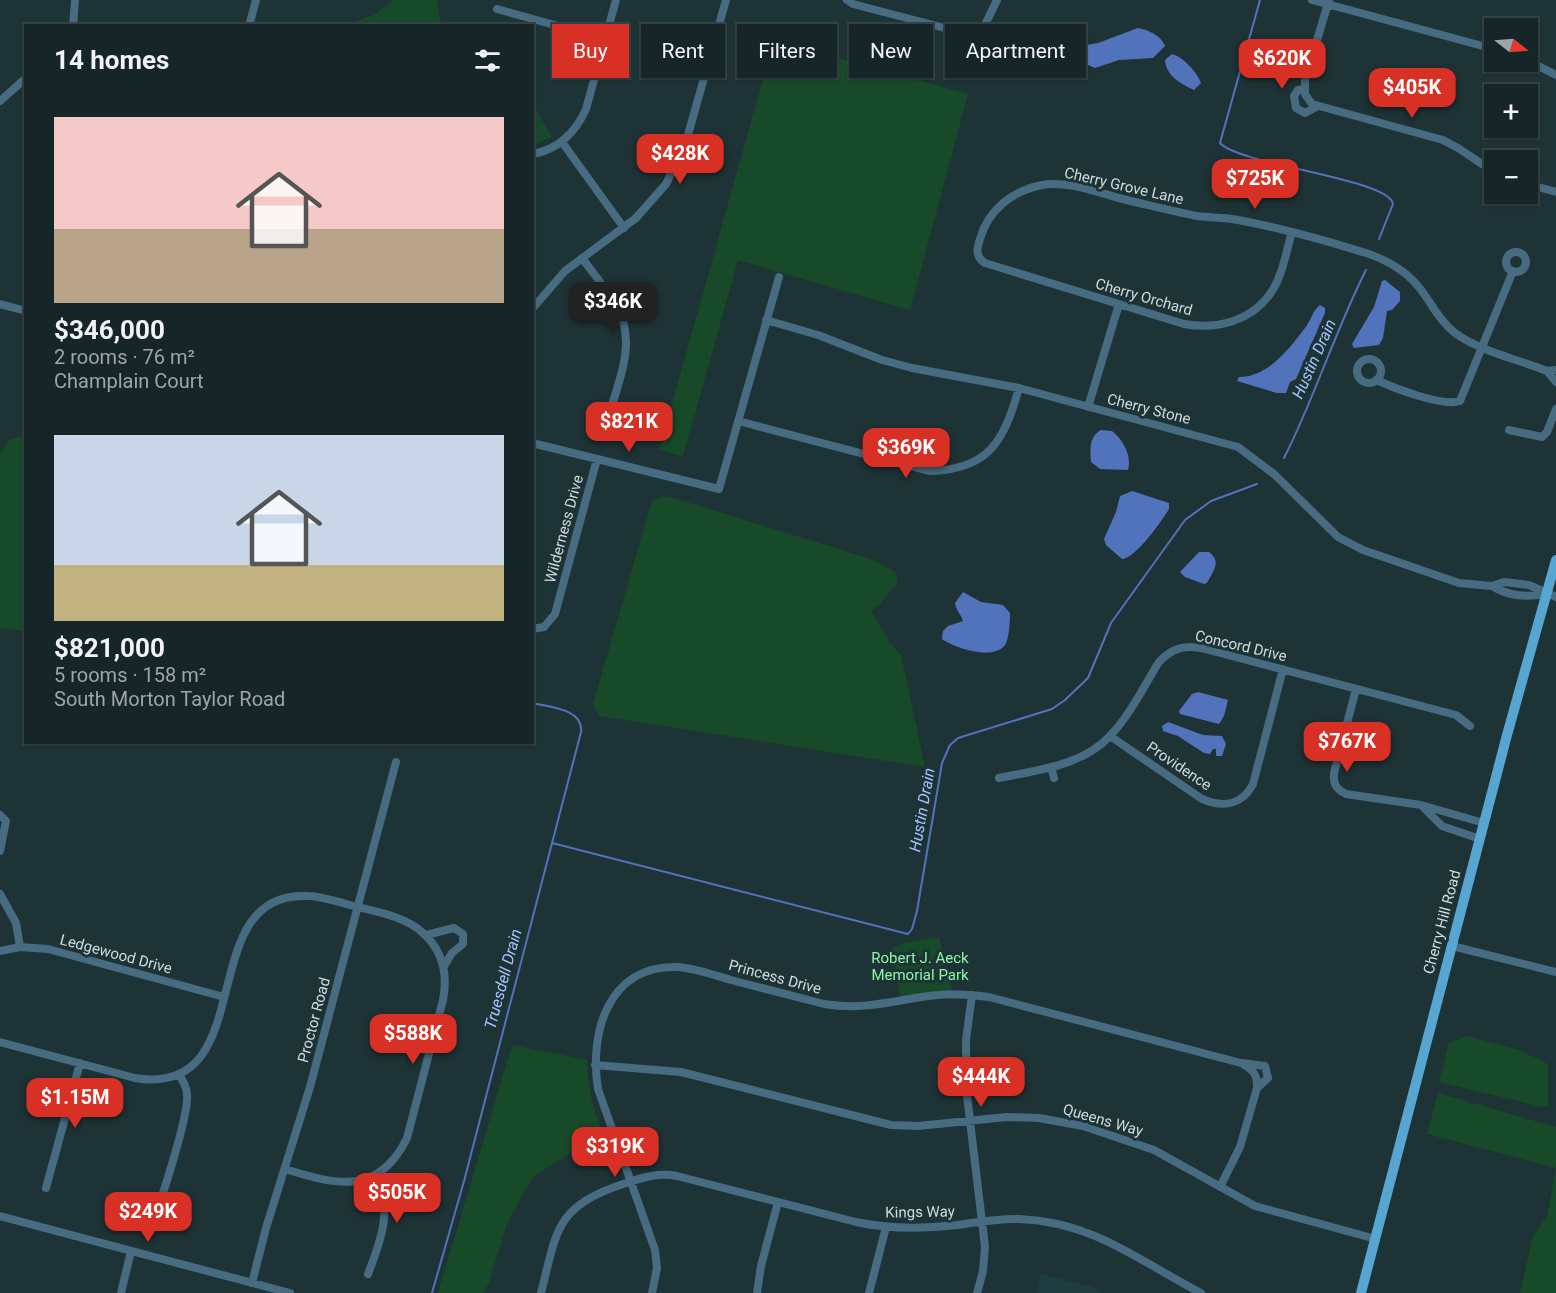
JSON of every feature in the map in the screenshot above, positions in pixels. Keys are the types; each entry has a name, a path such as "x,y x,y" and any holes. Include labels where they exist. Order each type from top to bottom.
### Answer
{"main road":[{"name":"Cherry Hill Road","path":"1361,1293 1484,823 1551,595 1556,560"}],"street":[{"path":"73,24 75,0"},
{"path":"250,24 256,0"},
{"path":"609,24 616,0"},
{"path":"534,306 551,285 582,258 624,228 657,196 678,163 726,0"},
{"path":"847,0 853,4 975,36 980,34 997,0"},
{"path":"1312,0 1328,2 1484,46"},
{"path":"1305,93 1328,2"},
{"path":"497,9 552,24"},
{"path":"1538,66 1556,75"},
{"path":"534,153 562,142 574,131 584,114 594,78"},
{"path":"0,101 24,80"},
{"path":"1316,107 1305,112 1296,108 1294,96 1298,90 1305,93 1316,107 1443,140 1484,165"},
{"path":"562,142 624,228"},
{"name":"Cherry Grove Lane","path":"978,256 983,230 1000,205 1023,191 1055,184 1075,186 1188,214 1234,219 1292,232 1365,253 1400,269 1415,281 1444,323 1457,334 1483,347 1552,371 1556,382"},
{"path":"1538,187 1556,192"},
{"name":"Cherry Orchard","path":"978,256 985,263 1119,304 1197,326 1220,325 1238,320 1259,306 1272,291 1292,232"},
{"path":"582,258 617,307 626,334 626,354 609,415"},
{"path":"1376,380 1394,388 1445,402 1457,402 1462,398 1513,271"},
{"path":"534,443 719,489 779,277"},
{"path":"0,304 24,310"},
{"path":"1088,407 1119,304"},
{"name":"Cherry Stone","path":"766,320 819,335 882,360 912,368 1019,388 1238,447 1274,474 1328,528 1353,546 1459,583 1492,586 1504,582 1529,585 1551,595"},
{"path":"738,421 929,471 952,470 964,467 982,457 997,443 1007,428 1019,388"},
{"path":"1509,430 1542,437 1547,432 1556,409"},
{"name":"Wilderness Drive","path":"534,629 544,627 555,614 597,459"},
{"name":"Cherry Stone","path":"1492,586 1502,592 1526,598 1551,595"},
{"name":"Concord Drive","path":"999,778 1051,767 1081,757 1110,736 1159,662 1173,650 1181,647 1197,647 1456,715 1470,726"},
{"name":"Providence","path":"1110,736 1202,799 1218,805 1236,802 1253,784 1283,669"},
{"path":"1356,688 1334,773 1335,785 1346,794 1421,805 1484,823"},
{"name":"Proctor Road","path":"252,1283 310,1088 396,762"},
{"path":"1051,767 1054,778"},
{"path":"1421,805 1442,826 1480,839"},
{"path":"0,815 6,821 6,827 0,851"},
{"path":"0,894 18,928 20,947"},
{"path":"0,1042 144,1079 178,1074 195,1063 209,1046 242,936 252,919 266,906 285,898 305,895 402,920 426,935 436,948 444,966 446,982 444,1000 406,1138 394,1160 376,1175 358,1182 339,1183 285,1169"},
{"path":"0,911 12,916"},
{"path":"426,935 454,928 463,934 463,944 452,953 444,966"},
{"path":"1452,946 1556,972"},
{"name":"Ledgewood Drive","path":"0,951 20,947 48,949 225,997"},
{"name":"Princess Drive","path":"652,1293 657,1274 657,1259 598,1089 595,1065 599,1029 610,1001 631,981 660,969 691,969 843,1007 876,1006 938,995 989,997 1240,1063 1265,1066 1268,1078 1257,1088 1240,1147 1220,1187"},
{"path":"972,995 965,1057 970,1120 983,1221 984,1264 977,1293"},
{"path":"46,1188 80,1063"},
{"path":"1240,1063 1252,1070 1257,1079 1257,1088"},
{"name":"Queens Way","path":"595,1065 681,1072 891,1125 918,1126 1024,1117 1083,1126 1154,1150 1267,1210 1376,1239"},
{"path":"154,1216 163,1194 187,1103 186,1087 178,1074"},
{"path":"368,1274 385,1217 383,1192 376,1175"},
{"name":"Kings Way","path":"541,1293 555,1235 568,1214 589,1197 649,1175 672,1175 856,1222 886,1227 932,1227 983,1221 1031,1220 1089,1233 1124,1248 1201,1293"},
{"path":"757,1293 761,1266 778,1202"},
{"path":"0,1216 290,1293"},
{"path":"869,1293 886,1227"},
{"path":"121,1293 131,1251"}],"shaded area":[{"path":"1041,1274 1093,1287 1102,1293 1036,1293"}],"green space":[{"path":"394,0 437,0 441,24 348,24 374,15"},
{"path":"837,58 849,61 849,78 911,78 968,94 910,310 738,260 683,456 659,450 763,78 837,78"},
{"path":"534,107 552,137 534,144"},
{"path":"24,436 24,631 0,628 0,454 9,440"},
{"path":"667,496 874,560 895,572 898,582 880,604 871,611 890,643 901,655 925,767 599,716 593,704 652,500"},
{"name":"Robert J. Aeck Memorial Park","path":"939,937 952,989 901,997 891,948"},
{"path":"1467,1036 1520,1050 1545,1062 1548,1065 1548,1106 1542,1107 1439,1082 1449,1043"},
{"path":"512,1045 587,1060 592,1099 604,1138 578,1148 533,1177 507,1223 489,1283 483,1293 438,1293"},
{"path":"1438,1093 1556,1127 1556,1168 1427,1134"},
{"path":"1556,1169 1556,1293 1520,1293 1533,1236 1547,1216"}],"water":[{"path":"1138,28 1154,34 1165,46 1153,58 1119,60 1095,68 1086,63 1086,45"},
{"path":"1172,54 1185,62 1196,74 1201,83 1194,90 1179,82 1168,71 1165,60"},
{"path":"1385,280 1400,292 1400,301 1392,310 1387,311 1383,338 1379,345 1354,348 1352,344 1374,307 1382,281"},
{"path":"1320,305 1325,308 1325,313 1296,379 1290,382 1286,393 1277,393 1237,381 1239,377 1250,376 1268,367 1285,353"},
{"path":"1101,430 1112,431 1123,443 1128,453 1128,470 1100,469 1091,462 1092,440"},
{"path":"1132,491 1169,503 1169,509 1141,546 1134,553 1122,559 1106,545 1104,539 1116,512 1120,496"},
{"path":"1199,552 1209,552 1216,563 1214,571 1204,584 1185,577 1180,572"},
{"path":"963,592 981,602 1003,605 1010,613 1007,639 1005,645 999,650 983,653 964,649 942,639 943,631 948,626 963,621 955,603"},
{"path":"1198,692 1228,700 1224,716 1219,724 1180,714 1179,711 1192,694"},
{"path":"1168,722 1203,735 1222,736 1226,744 1222,756 1216,756 1216,749 1213,749 1210,754 1204,753 1178,736 1163,731 1162,726"}],"waterway":[{"name":"Hustin Drain","path":"1260,0 1220,143 1233,151 1255,158 1368,187 1386,195 1393,204 1379,239"},
{"name":"Hustin Drain","path":"1284,458 1366,270"},
{"name":"Hustin Drain","path":"552,843 908,934 912,929 917,911 942,763 950,745 958,738 1052,709 1065,700 1088,678 1111,623 1185,520 1211,501 1257,484"},
{"name":"Truesdell Drain","path":"432,1293 464,1181 581,732 580,724 572,714 534,703"}]}
